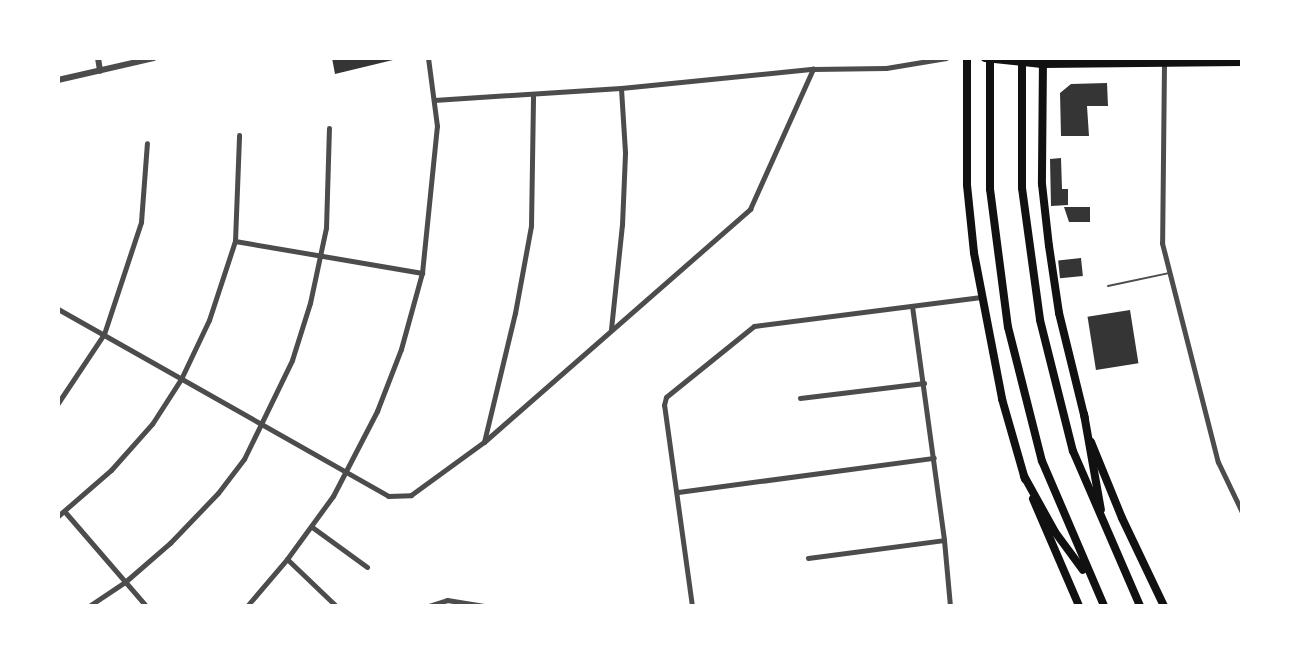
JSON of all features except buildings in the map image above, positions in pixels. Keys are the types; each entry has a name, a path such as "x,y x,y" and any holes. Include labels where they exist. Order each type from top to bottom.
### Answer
{"highway":[{"path":"988,59 990,189 1008,327 1042,461 1104,606"},
{"path":"1022,61 1022,188 1040,320 1073,451 1104,529 1140,606"},
{"path":"1084,414 1104,529"},
{"path":"1024,476 1055,532 1094,584"}],"main road":[{"path":"967,58 967,185 981,297 1002,399 1024,476 1079,606"},
{"path":"988,59 1164,63 1242,62"},
{"path":"1042,61 1042,184 1059,313 1084,414 1122,518 1164,606"}],"street":[{"path":"98,58 100,71"},
{"path":"58,80 100,71 122,62 154,58"},
{"path":"251,604 312,527 348,470 401,349 422,273 437,126 428,58"},
{"path":"434,100 621,88 813,69 886,68 946,58"},
{"path":"1164,63 1162,243 1218,462 1242,512"},
{"path":"58,309 261,424 348,470 388,496 411,495 484,442 750,209 813,69"},
{"path":"611,330 622,225 625,152 621,88"},
{"path":"484,442 515,313 531,226 532,95"},
{"path":"90,606 125,582 218,493 244,459 292,360 321,258 328,185 329,128"},
{"path":"58,516 111,470 152,424 181,379 209,320 235,241 239,135"},
{"path":"1241,135 1241,201"},
{"path":"58,403 104,334 141,222 147,143"},
{"path":"235,241 321,258 422,273"},
{"path":"692,606 678,492 664,405 666,397 754,326 981,297"},
{"path":"912,306 934,458 950,606"},
{"path":"800,398 924,383"},
{"path":"678,492 934,458"},
{"path":"65,512 146,606"},
{"path":"312,527 367,567"},
{"path":"808,558 944,540"},
{"path":"287,559 336,606"},
{"path":"429,606 447,600 483,606"}],"lane":[{"path":"1108,286 1169,273"}]}
